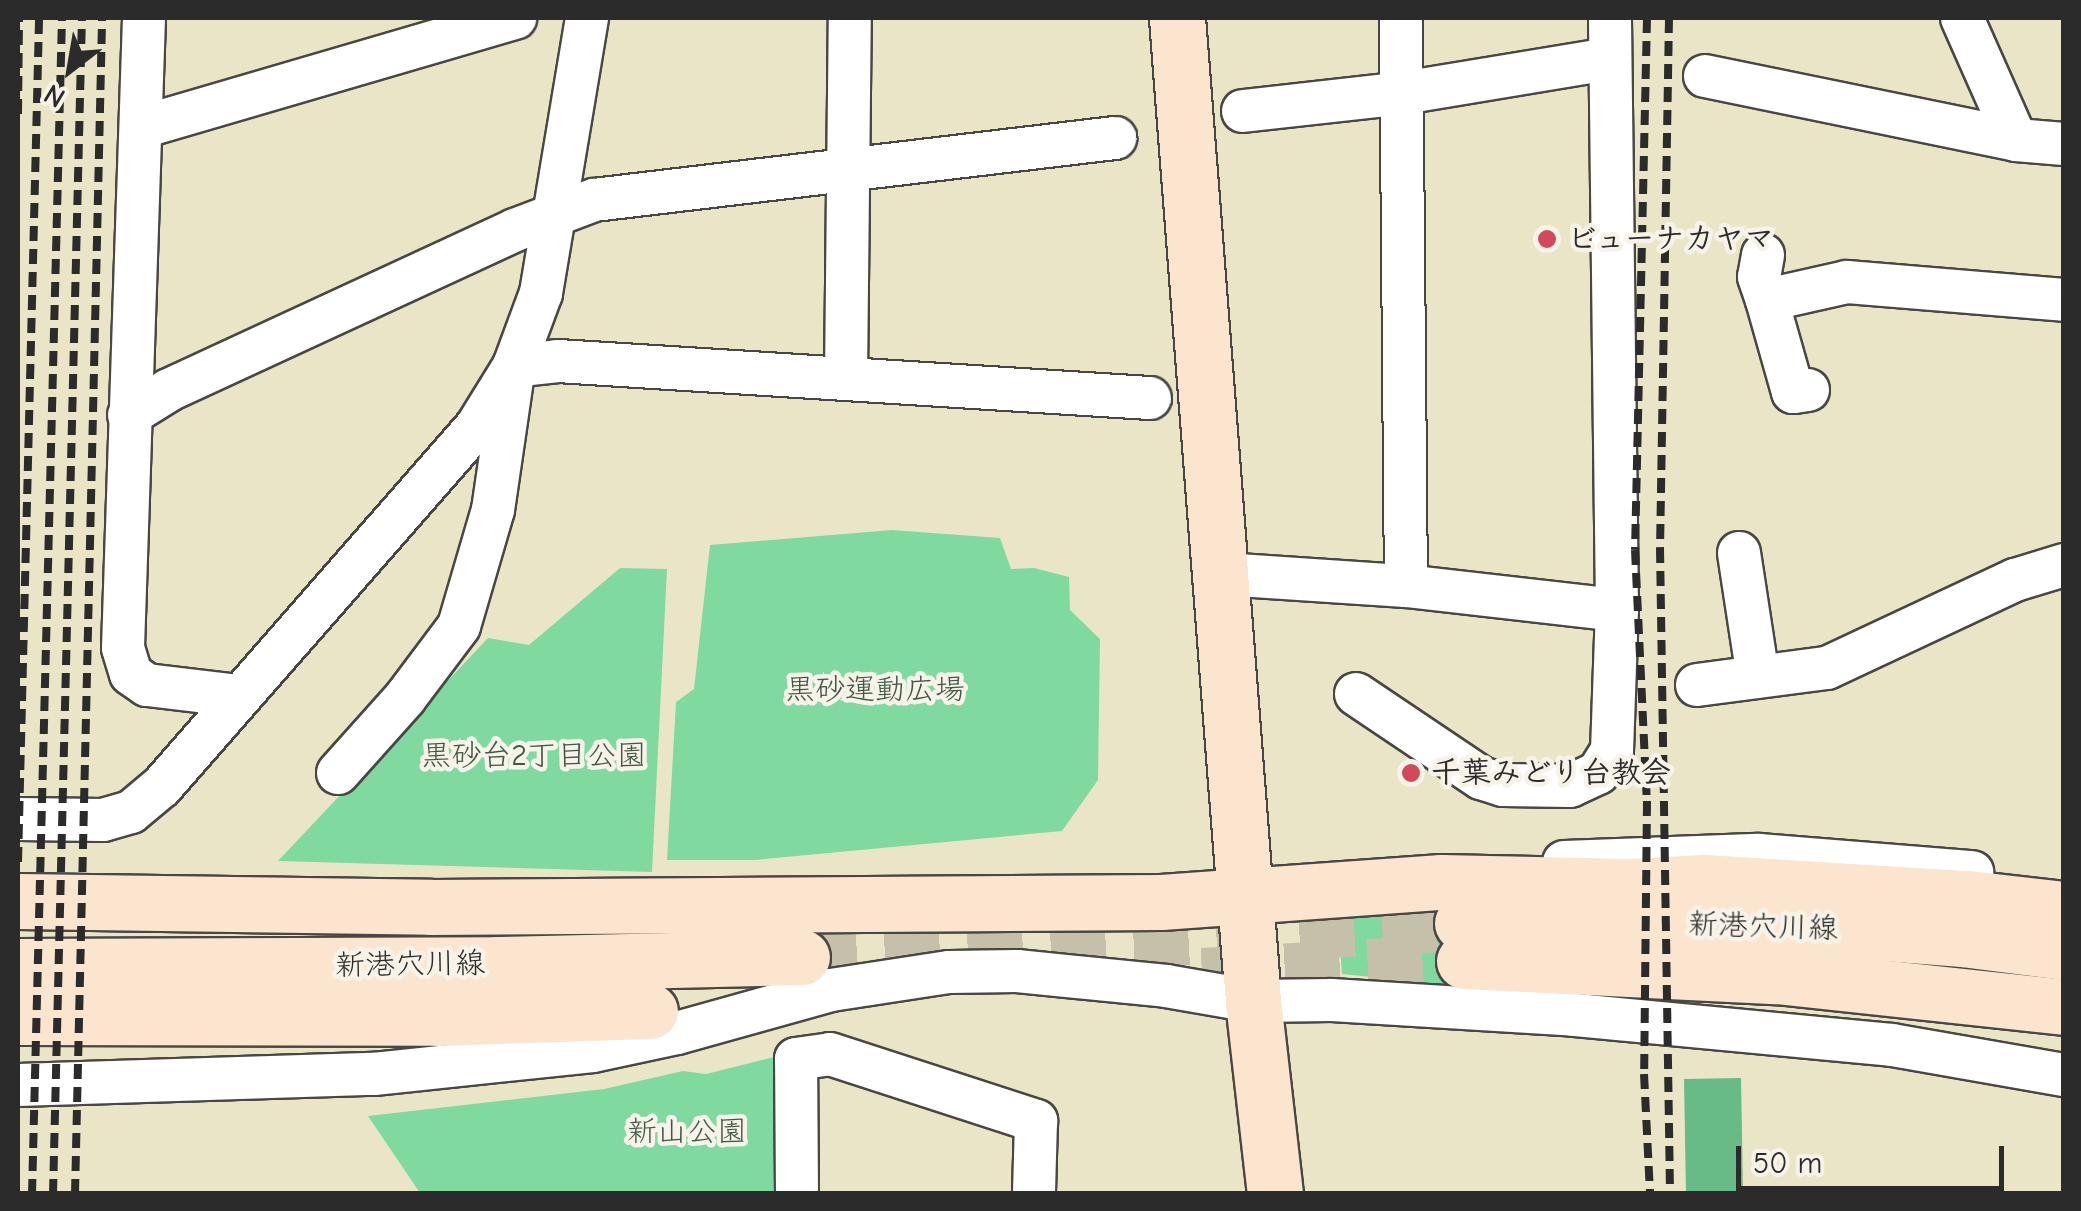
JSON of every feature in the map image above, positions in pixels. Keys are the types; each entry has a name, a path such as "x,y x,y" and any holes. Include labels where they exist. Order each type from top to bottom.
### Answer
{"street":[{"path":"144,18 123,648 131,674 147,685 239,696"},
{"path":"142,128 515,18"},
{"path":"18,820 103,820 131,812 162,786 477,426 514,366 537,306 558,212 587,18"},
{"path":"846,379 850,18"},
{"path":"1176,18 1223,574 1253,1001 1275,1194"},
{"path":"1401,18 1406,586"},
{"path":"1962,18 2016,140"},
{"path":"1243,111 1403,93 1610,38 1616,610 1612,751 1598,773 1570,786 1524,788 1481,778 1356,694"},
{"path":"1706,76 2016,140 2064,144"},
{"path":"129,415 170,390 558,212 594,200 850,173 1114,138"},
{"path":"1763,255 1759,277 1793,392 1808,390"},
{"path":"1767,300 1847,282 2064,300"},
{"path":"514,366 558,361 1150,398"},
{"path":"338,773 415,687 459,626 493,510 514,366"},
{"path":"1739,553 1758,677"},
{"path":"1697,685 1827,668 2015,580 2064,564"},
{"path":"1223,574 1406,586 1616,610"},
{"path":"1456,922 1478,868 1695,854 1897,866 2064,883"},
{"path":"18,902 451,907 1161,902 1245,897 1456,922 1815,886 2064,909"},
{"name":"新港穴川線","path":"1456,922 1756,923 2064,952"},
{"name":"新港穴川線","path":"1456,922 1776,976 2064,1007"},
{"name":"新港穴川線","path":"18,966 478,965 802,957"},
{"path":"18,1085 374,1074 593,1051 677,1034 832,990 949,972 1017,972 1166,986 1253,1001 1494,1008 1892,1046 2064,1075"},
{"name":"新港穴川線","path":"18,1017 438,1018 650,1011"},
{"path":"1710,1029 1765,1023 1847,1024 2064,1048"},
{"path":"797,1194 796,1059 830,1054 1036,1122 1034,1194"}],"green space":[{"name":"黒砂運動広場","path":"892,530 1000,538 1011,569 1034,568 1069,577 1070,610 1100,639 1098,780 1062,831 755,860 667,860 676,702 694,689 710,545"},
{"name":"黒砂台2丁目公園","path":"620,568 667,569 652,872 278,861 488,638 529,645"},
{"path":"1449,898 1450,985 1342,974 1337,904"},
{"name":"新山公園","path":"782,1055 781,1193 420,1193 368,1116 604,1089 683,1071 706,1074"},
{"path":"1741,1078 1743,1193 1686,1194 1684,1079"}],"tunnel":[{"path":"802,957 1462,923"},
{"path":"1202,975 1464,961"}],"railway":[{"path":"18,114 19,18"},
{"path":"18,862 39,18"},
{"path":"32,1194 62,18"},
{"path":"53,1194 82,18"},
{"path":"75,1194 102,18"},
{"path":"1647,18 1635,550 1647,801 1644,1074 1650,1194"},
{"path":"1669,18 1660,548 1670,1194"}],"place":[{"name":"ビューナカヤマ","path":"1547,239"},
{"name":"千葉みどり台教会","path":"1411,773"}]}
